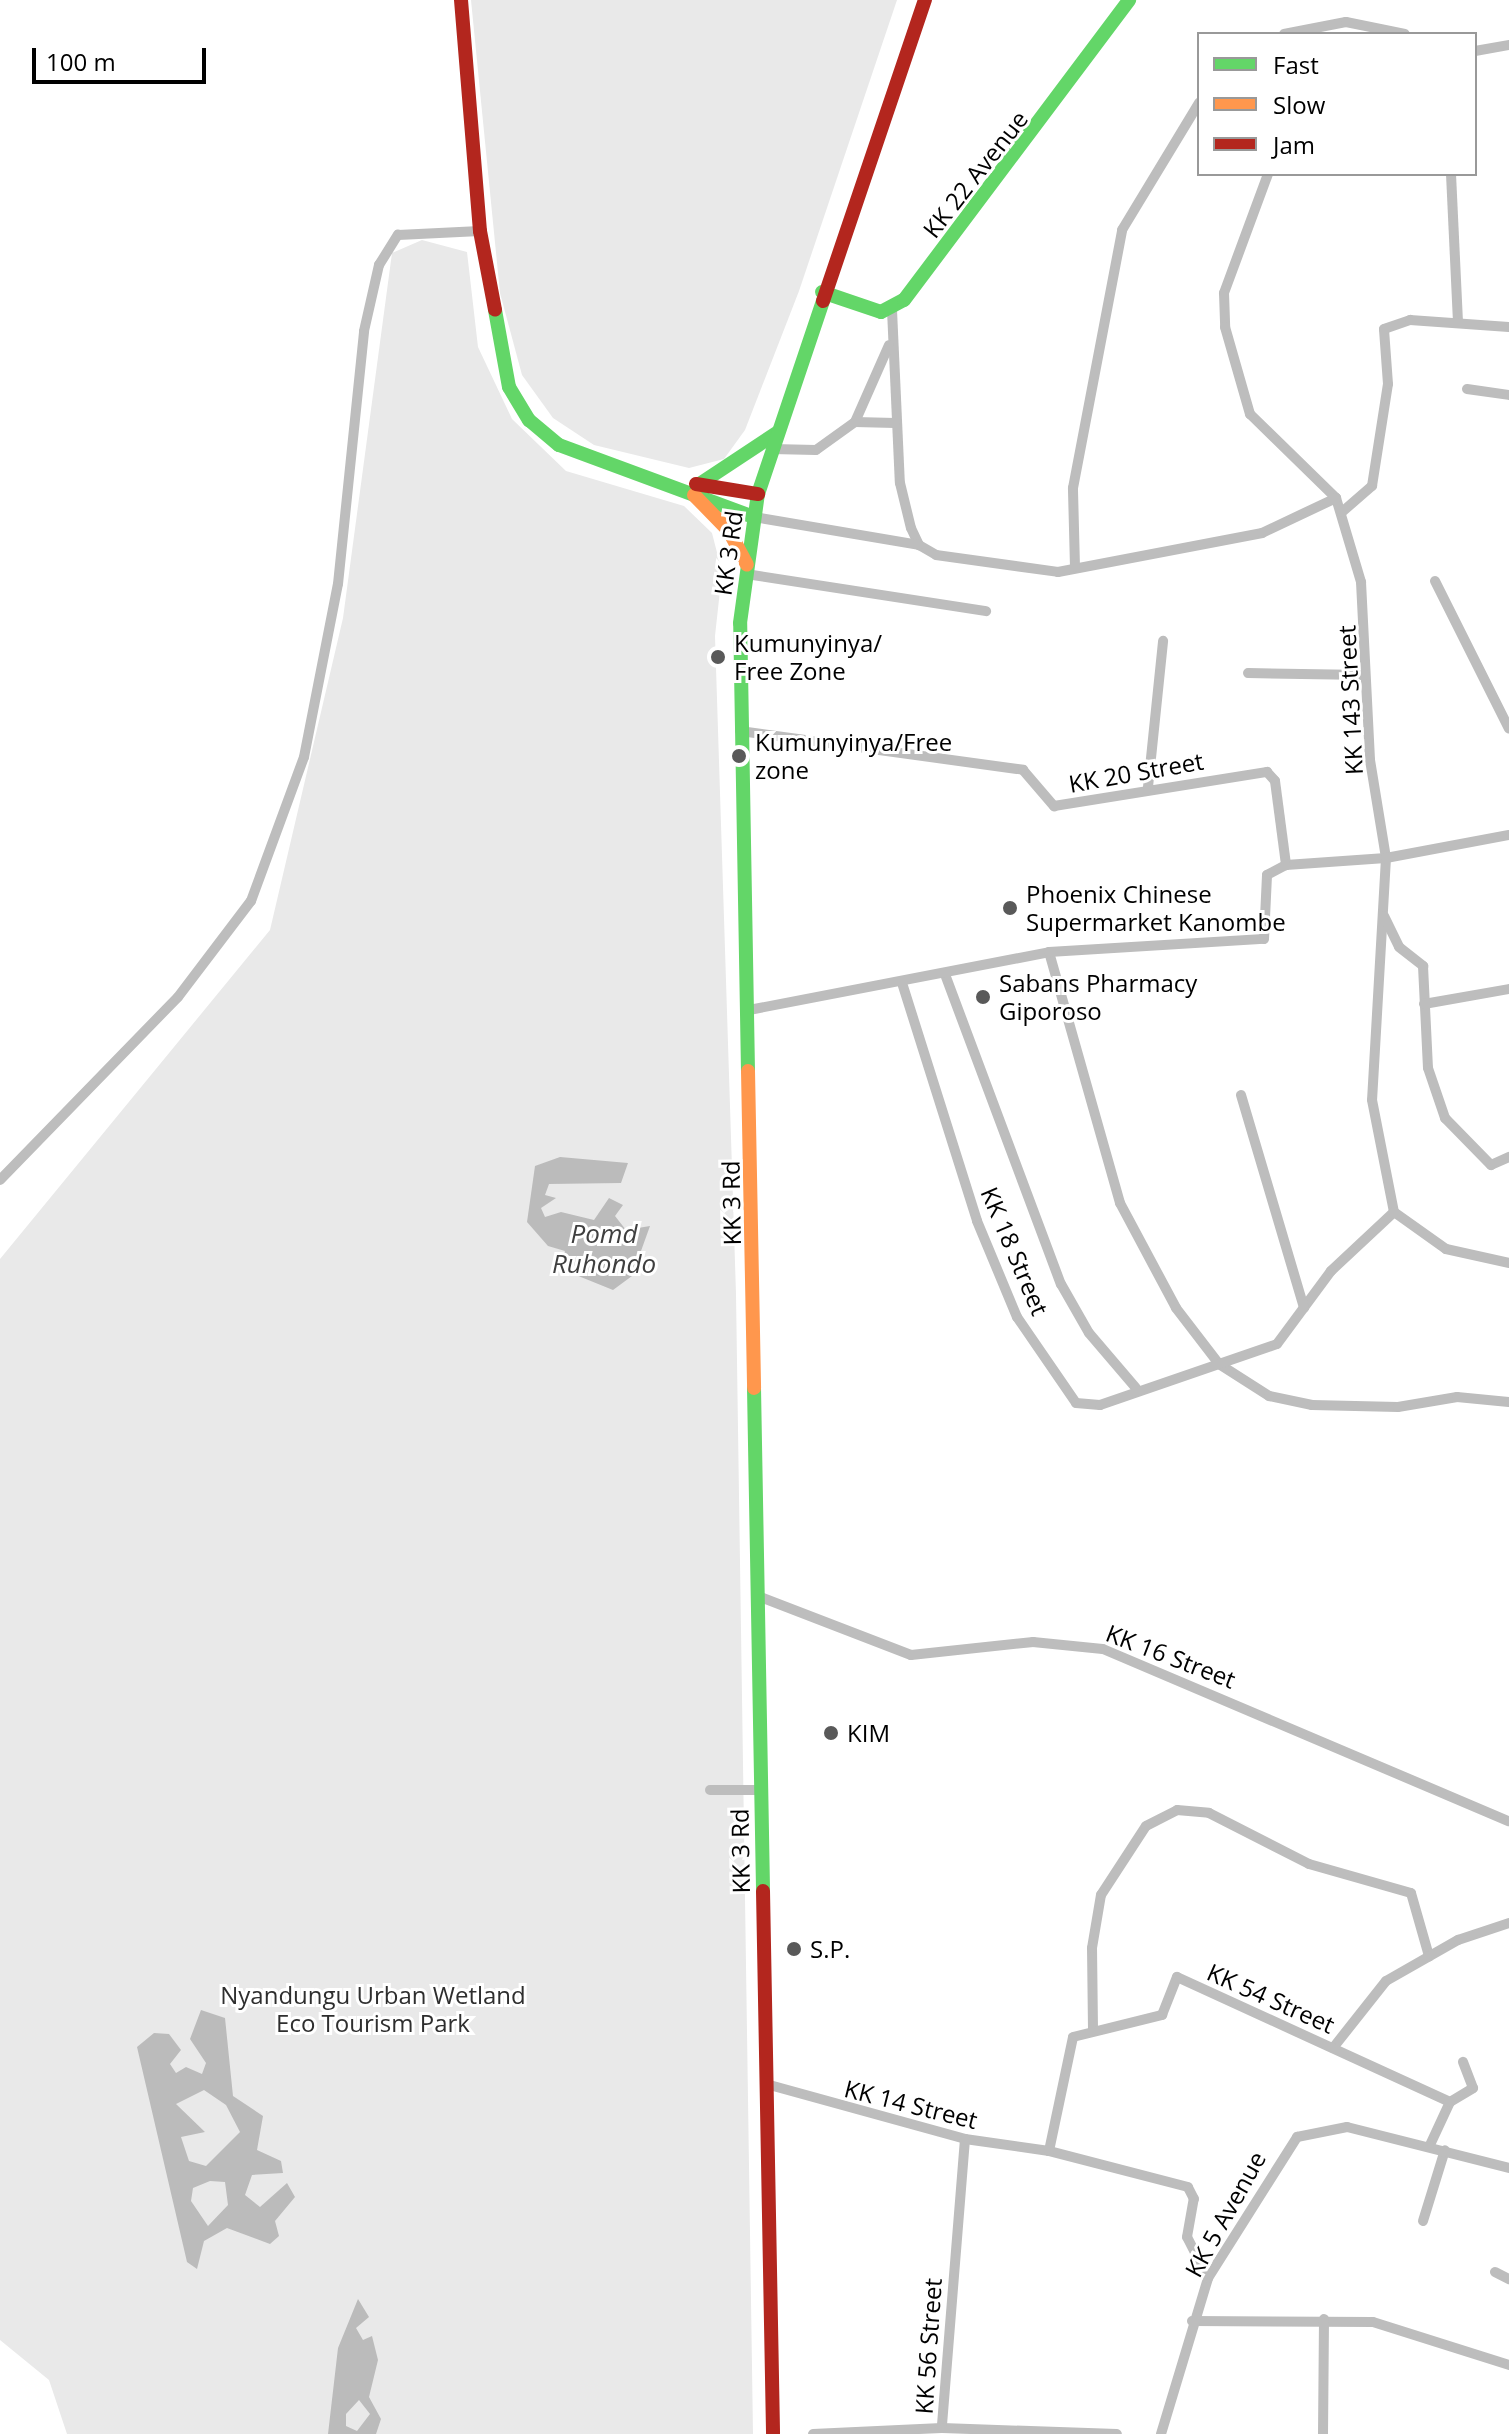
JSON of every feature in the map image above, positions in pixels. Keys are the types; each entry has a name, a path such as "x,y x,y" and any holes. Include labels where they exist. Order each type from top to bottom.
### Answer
{"main road":[{"path":"461,0 480,231 509,387 529,420 601,466 696,490 758,494"},
{"name":"KK 3 Rd","path":"773,2434 749,1010 740,731 746,570 758,494 772,449 822,292 925,0"},
{"name":"KK 22 Avenue","path":"892,310 981,205 1129,0"},
{"path":"822,292 863,309 892,310"},
{"path":"696,490 778,432"},
{"path":"696,490 754,517"},
{"path":"696,490 729,531 746,570"}],"street":[{"path":"1294,32 1346,22 1395,32"},
{"path":"1477,51 1509,45"},
{"path":"1075,567 1073,488 1122,230 1197,106"},
{"path":"754,517 919,545 1042,574 1262,533 1336,498 1263,426 1242,395 1224,293 1267,176"},
{"path":"1451,176 1458,321"},
{"path":"0,1180 178,997 251,901 304,757 338,584 364,331 379,265 398,235 480,231"},
{"path":"892,310 900,483 919,545"},
{"path":"1342,512 1372,486 1388,384 1384,329 1397,321 1458,321 1509,327"},
{"path":"772,449 816,450 855,422 891,339"},
{"path":"1467,389 1509,395"},
{"path":"855,422 895,423"},
{"name":"KK 143 Street","path":"1336,498 1361,582 1365,675 1386,858 1372,1100 1394,1212"},
{"path":"746,570 986,611"},
{"path":"1435,581 1509,729"},
{"path":"1148,787 1163,641"},
{"path":"1248,673 1365,675"},
{"name":"KK 20 Street","path":"740,731 1023,770 1054,806 1148,787 1272,775 1286,865"},
{"path":"749,1010 903,986 1049,952 1264,939 1267,875 1286,865 1386,858 1509,835"},
{"path":"1382,907 1399,947 1423,966 1428,1068 1445,1118 1491,1165 1509,1157"},
{"path":"1049,952 1120,1203 1176,1308 1219,1364 1269,1396 1312,1405 1398,1407 1457,1397 1509,1402"},
{"path":"946,977 1061,1284 1089,1333 1136,1388"},
{"name":"KK 18 Street","path":"903,986 977,1221 1017,1317 1076,1403 1100,1405 1136,1388 1277,1344 1304,1308 1394,1212"},
{"path":"1424,1004 1509,989"},
{"path":"1241,1095 1304,1308"},
{"path":"1394,1212 1446,1249 1509,1263"},
{"name":"KK 16 Street","path":"758,1596 911,1655 1033,1642 1103,1649 1509,1821"},
{"path":"710,1790 761,1790"},
{"path":"1208,2278 1187,2237 1194,2199 1188,2187 1049,2151 1068,2047 1093,2029 1092,1948 1101,1895 1146,1826 1177,1810 1209,1813 1309,1864 1411,1893 1429,1956"},
{"path":"1333,2048 1376,1989 1429,1956 1509,1923"},
{"name":"KK 54 Street","path":"1093,2029 1162,2015 1177,1977 1450,2102"},
{"path":"1430,2145 1450,2102 1474,2084 1463,2062"},
{"name":"KK 14 Street","path":"766,2084 965,2139 1049,2151"},
{"name":"KK 5 Avenue","path":"1161,2434 1192,2321 1208,2278 1297,2137 1347,2127 1430,2145 1509,2168"},
{"name":"KK 56 Street","path":"965,2139 942,2428 1117,2434"},
{"path":"1423,2221 1445,2150"},
{"path":"1495,2272 1509,2279"},
{"path":"1192,2321 1324,2319 1373,2322 1509,2365"},
{"path":"1323,2434 1324,2319"},
{"path":"813,2434 942,2428"}],"green space":[{"path":"471,0 897,0 799,291 745,430 724,459 689,468 594,445 553,418 522,375 500,293"},
{"name":"Nyandungu Urban Wetland Eco Tourism Park","path":"422,240 467,252 478,347 512,419 566,471 684,506 712,533 722,572 715,636 736,1294 753,2434 67,2434 49,2380 0,2340 0,1259 270,930 343,618 392,253"}],"water":[{"name":"Pomd Ruhondo","path":"560,1157 628,1163 621,1183 549,1184 545,1195 556,1198 541,1208 545,1217 561,1212 594,1220 609,1198 623,1205 615,1216 626,1230 650,1226 632,1276 613,1290 571,1273 561,1260 565,1251 548,1246 527,1222 535,1166"},
{"path":"201,2010 225,2018 233,2096 263,2116 257,2150 281,2161 283,2173 252,2175 245,2195 260,2207 287,2183 295,2197 275,2221 279,2236 270,2244 227,2228 204,2241 197,2269 187,2262 137,2047 154,2033 169,2034 181,2050 170,2064 176,2073 186,2067 202,2074 206,2063 190,2039","holes":["204,2090 226,2105 240,2132 206,2166 189,2161 181,2137 205,2132 176,2104","210,2181 225,2182 228,2205 208,2226 191,2201 193,2188"]},
{"path":"358,2299 369,2317 356,2328 363,2340 372,2336 378,2360 369,2397 381,2419 376,2434 328,2434 338,2348","holes":["359,2400 370,2414 357,2431 346,2426 346,2414"]}],"traffic: fast":[{"path":"822,292 881,312 904,300 1129,0"},
{"path":"748,1071 740,623 758,494 823,301"},
{"path":"495,310 509,387 529,420 559,445 754,517"},
{"path":"698,485 778,432"},
{"path":"754,1388 763,1891"}],"traffic: slow":[{"path":"694,495 729,531 747,565"},
{"path":"748,1071 754,1388"}],"traffic: jam":[{"path":"461,0 480,231 495,310"},
{"path":"823,301 925,0"},
{"path":"696,484 758,494"},
{"path":"763,1891 773,2434"}],"place":[{"name":"Kumunyinya/ Free Zone","path":"718,657"},
{"name":"Kumunyinya/Free zone","path":"739,756"},
{"name":"Phoenix Chinese Supermarket Kanombe","path":"1010,908"},
{"name":"Sabans Pharmacy Giporoso","path":"983,997"},
{"name":"KIM","path":"831,1733"},
{"name":"S.P.","path":"794,1949"}]}
